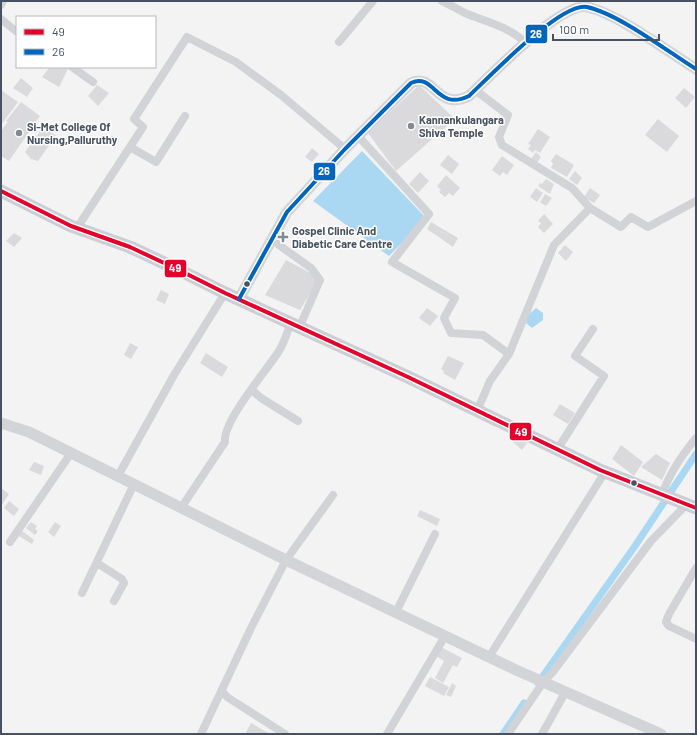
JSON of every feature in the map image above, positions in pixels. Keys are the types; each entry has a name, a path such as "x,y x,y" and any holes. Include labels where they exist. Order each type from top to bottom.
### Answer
{"main road":[{"path":"239,299 287,212 411,83 416,81 424,81 447,99 453,101 469,96 526,43 565,13 586,4 616,19 696,69"},
{"path":"1,191 77,228 130,247 225,293 296,324 605,472 687,504"},
{"path":"1,422 29,432 286,560 489,657 566,691 650,732 661,734"}],"street":[{"path":"1,5 3,1"},
{"path":"339,42 373,1"},
{"path":"442,1 466,13 515,33 526,43"},
{"path":"1,18 16,31"},
{"path":"77,228 143,127 134,119 187,37 236,62 281,95 346,149"},
{"path":"73,68 93,82"},
{"path":"475,90 508,115 499,137 502,145 572,188 590,208 621,227 631,217 648,227 696,200"},
{"path":"130,147 156,162 185,116"},
{"path":"358,137 429,214 392,262 455,298 444,318 451,333 482,335 509,354"},
{"path":"477,411 490,381 509,354 554,245 590,208"},
{"path":"182,508 225,442 224,435 244,399 252,390 296,324 320,280 312,268 272,240"},
{"path":"118,476 174,375 225,293"},
{"path":"557,450 604,376 575,356 592,329"},
{"path":"252,390 261,398 298,421"},
{"path":"662,495 666,482 673,470 696,438"},
{"path":"10,542 71,453"},
{"path":"489,657 605,472"},
{"path":"82,593 134,484"},
{"path":"201,734 252,626 286,560 333,495"},
{"path":"508,734 544,681 552,673 651,541 687,504"},
{"path":"396,612 435,534"},
{"path":"97,563 122,578 124,583 114,601"},
{"path":"696,568 669,614 666,622 669,626 696,639"},
{"path":"387,734 445,636"},
{"path":"222,691 227,697 285,734"},
{"path":"542,734 566,691"}],"water":[{"path":"362,151 426,218 389,256 313,201"},
{"path":"536,308 543,313 543,320 532,328 526,323 528,315"}],"building":[{"path":"49,68 68,68 59,87 42,77"},
{"path":"21,78 33,88 27,97 13,88"},
{"path":"97,85 109,93 98,106 88,96"},
{"name":"Kannankulangara Shiva Temple","path":"419,85 455,119 396,171 368,133"},
{"path":"684,88 695,97 686,108 675,98"},
{"path":"1,90 18,102 1,125"},
{"path":"21,102 40,116 9,161 1,156 1,131 8,122 6,121"},
{"path":"658,119 679,136 667,152 645,135"},
{"path":"44,126 56,136 38,161 31,159 25,152"},
{"path":"538,129 550,137 540,153 535,150 533,153 528,149 531,145 528,144"},
{"path":"312,148 319,154 312,162 305,157"},
{"path":"536,152 541,157 536,164 530,160"},
{"path":"556,154 574,165 567,177 551,168 553,164 551,161"},
{"path":"448,155 459,164 452,174 440,165"},
{"path":"502,156 514,165 507,175 503,172 500,176 492,170"},
{"path":"575,171 582,178 577,185 569,179"},
{"path":"420,172 429,181 418,193 409,184"},
{"path":"446,175 460,188 453,196 449,193 445,197 439,192 441,190 437,186"},
{"path":"546,179 554,184 550,194 538,186"},
{"path":"536,188 543,193 537,202 530,197"},
{"path":"590,188 600,195 594,203 584,197"},
{"path":"545,194 552,198 546,206 540,202"},
{"path":"544,214 553,224 544,233 538,227 541,223 538,221"},
{"path":"431,222 458,238 453,247 427,229"},
{"path":"14,233 22,238 14,247 6,241"},
{"path":"565,245 573,252 566,261 558,253"},
{"path":"286,260 316,276 318,281 300,310 265,295"},
{"path":"161,290 169,294 165,304 156,300"},
{"path":"427,308 438,316 430,326 419,318"},
{"path":"130,343 138,347 131,359 124,355"},
{"path":"206,353 228,367 222,377 200,363"},
{"path":"448,356 464,363 455,380 443,373 444,371 441,369"},
{"path":"560,404 575,413 568,424 553,415"},
{"path":"520,433 529,440 522,450 513,442"},
{"path":"621,445 643,462 634,476 612,459"},
{"path":"656,454 670,463 662,480 641,467"},
{"path":"34,462 44,466 41,475 29,470"},
{"path":"1,488 9,494 1,506"},
{"path":"9,501 19,509 14,516 4,508"},
{"path":"420,510 440,519 437,526 417,516"},
{"path":"31,522 37,526 35,529 38,531 35,535 26,528"},
{"path":"55,522 61,526 54,537 48,532"},
{"path":"21,530 34,540 32,544 17,535"},
{"path":"441,647 462,658 457,667 453,665 443,683 435,678 444,661 436,656"},
{"path":"430,677 449,687 444,696 425,686"},
{"path":"452,683 456,686 451,697 446,695"},
{"path":"251,723 270,734 245,734"}],"waterway":[{"path":"538,683 635,546 696,454"},
{"path":"503,734 524,703"}],"transit line":[{"name":"26","path":"239,299 287,212 345,149 411,83 419,81 426,83 442,96 449,99 458,100 469,96 508,58 544,28 576,8 587,7 600,11 628,25 696,69"},
{"name":"49","path":"1,191 71,226 130,247 225,293 408,377 600,470 696,508"}],"place":[{"name":"Kannankulangara Shiva Temple","path":"411,126"},
{"name":"Si-Met College Of Nursing,Palluruthy","path":"19,133"},
{"name":"Gospel Clinic And Diabetic Care Centre","path":"283,237"}]}
